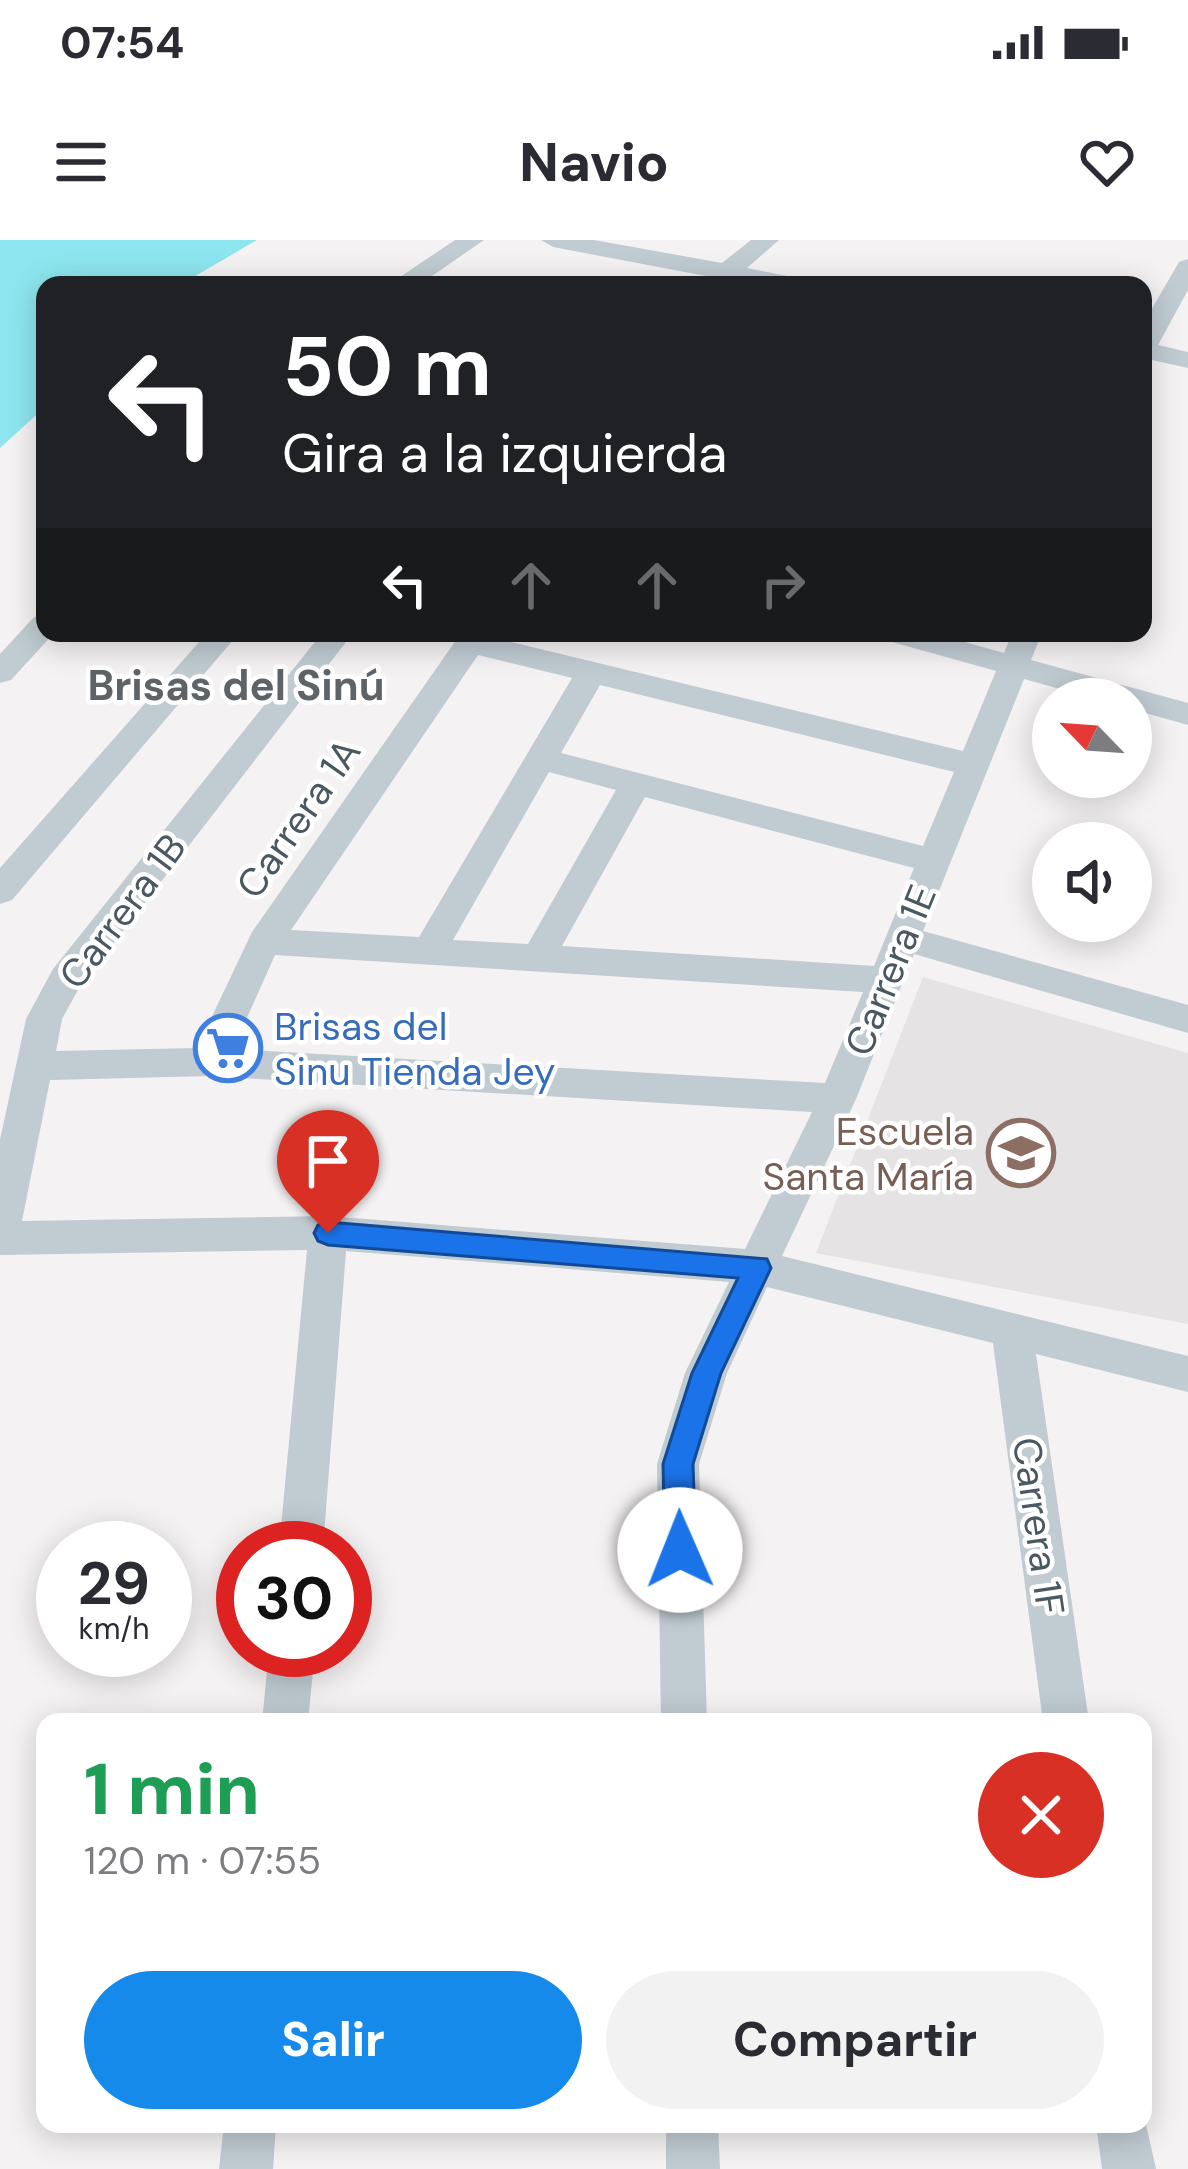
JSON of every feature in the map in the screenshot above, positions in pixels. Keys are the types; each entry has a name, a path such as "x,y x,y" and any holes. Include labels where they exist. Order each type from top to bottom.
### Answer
{"street":[{"path":"415,276 472,240"},
{"path":"553,240 708,276"},
{"path":"720,276 767,240"},
{"path":"1152,333 1188,267"},
{"path":"1152,351 1188,360"},
{"path":"0,673 36,634"},
{"path":"5,877 216,642"},
{"name":"Carrera 1B","path":"0,1235 44,1018 66,979 331,642"},
{"name":"Carrera 1A","path":"209,1063 264,941 471,642"},
{"path":"488,642 974,765"},
{"path":"966,642 1020,649 1188,714"},
{"name":"Carrera 1E","path":"684,1713 678,1464 706,1373 837,1099 1020,649"},
{"path":"428,952 592,671"},
{"path":"541,760 934,860"},
{"path":"537,959 636,784"},
{"path":"903,938 1188,1019"},
{"path":"264,941 886,980"},
{"path":"37,1066 209,1063 837,1099"},
{"path":"0,1235 328,1233 757,1268 1188,1374"},
{"path":"303,1521 328,1233"},
{"name":"Carrera 1F","path":"1012,1330 1065,1713"},
{"path":"287,1713 290,1677"},
{"path":"247,2169 249,2133"},
{"path":"692,2133 693,2169"},
{"path":"1123,2133 1129,2169"}],"shaded area":[{"name":"Escuela Santa María","path":"923,977 1188,1053 1188,1324 816,1253"}],"water":[{"path":"0,240 257,240 195,276 36,276 36,415 0,448"}],"place":[{"name":"Brisas del Sinu Tienda Jey","path":"228,1048"},
{"name":"Escuela Santa María","path":"1021,1153"}],"district":[{"name":"Brisas del Sinú","path":"236,685"}],"route":[{"path":"328,1233 757,1268 706,1373 678,1464 680,1550"}]}
